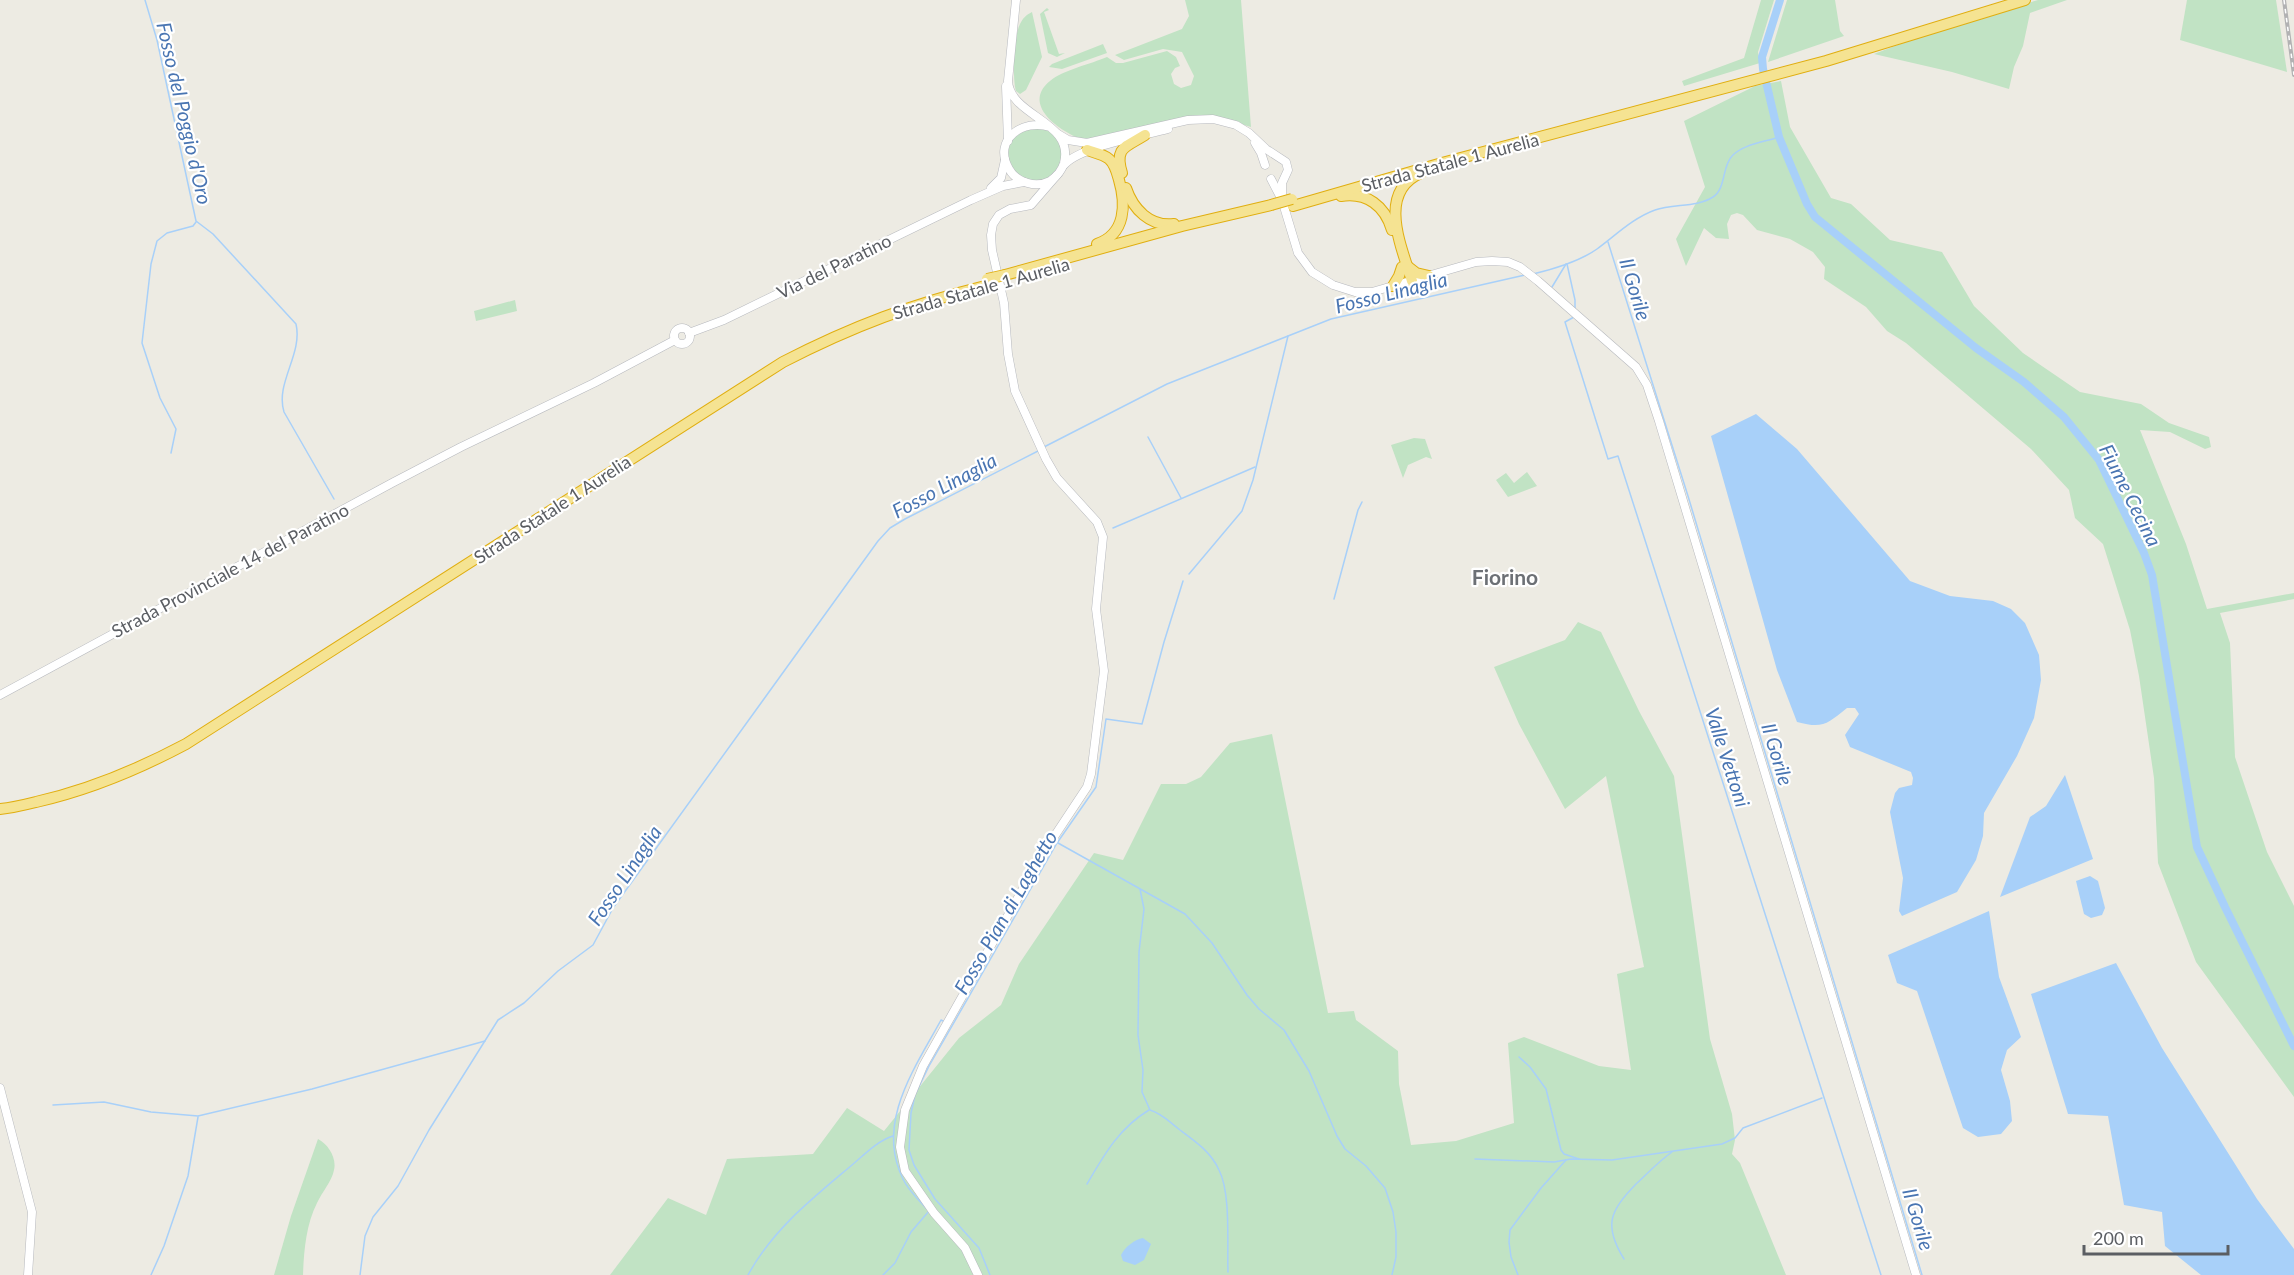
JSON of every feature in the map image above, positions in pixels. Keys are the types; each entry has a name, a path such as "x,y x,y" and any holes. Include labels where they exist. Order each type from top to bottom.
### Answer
{"highway":[{"name":"Strada Statale 1 Aurelia","path":"1825,58 2006,0"},
{"name":"Strada Statale 1 Aurelia","path":"1289,202 1329,195 1825,58 2025,0"},
{"name":"Strada Statale 1 Aurelia","path":"0,802 58,790 155,753 183,738 773,362 818,337 889,307 934,292 1006,278 1184,232 1441,157 1730,84"},
{"path":"1145,135 1125,146 1119,156 1119,165 1128,195 1138,210 1149,219 1161,224 1176,223 1182,226"},
{"path":"1073,255 1078,250 1106,240 1117,227 1123,213 1124,196 1114,165 1104,156 1087,150"},
{"path":"1409,282 1395,222 1397,199 1406,184 1414,177 1439,168 1442,163"},
{"path":"1329,195 1362,197 1379,206 1391,225 1405,266 1416,273 1429,276"},
{"name":"Strada Statale 1 Aurelia","path":"1006,278 1073,255 1182,226 1272,208"},
{"path":"1392,286 1405,266"},
{"name":"Strada Statale 1 Aurelia","path":"0,810 60,796 110,780 158,759 216,725 773,368 820,343 891,313 988,282"}],"main road":[{"path":"979,197 998,183 1003,175 1008,141 1006,94 1016,0"},
{"path":"1009,73 1009,91 1014,99 1068,140 1087,143 1142,129 1196,119 1213,119 1243,128 1277,157 1284,160 1287,173 1283,178 1271,179"},
{"path":"978,1275 965,1248 934,1213 905,1171 900,1147 901,1129 905,1110 923,1066 1042,855 1087,787 1091,774 1104,671 1095,609 1103,537 1097,522 1060,482 1044,455 1018,400 1011,374 1005,311 992,250 993,224 1002,213 1035,202 1072,156 1087,150 1196,123 1219,123 1238,130 1253,141 1261,153 1265,173 1289,202"},
{"path":"1008,141 1020,128 1030,124 1040,124 1050,128"},
{"path":"1058,134 1064,143 1063,165"},
{"path":"1265,165 1269,160 1277,157"},
{"path":"1005,158 1008,168 1023,182"},
{"path":"979,197 1003,186 1023,182 1042,184 1057,175"},
{"path":"1283,178 1298,253 1318,277 1355,292 1372,292 1484,261 1508,262 1525,270 1538,280 1629,360 1643,378 1649,389 1916,1275"},
{"path":"1033,184 1036,190 1035,202"},
{"name":"Via del Paratino","path":"461,447 594,383 675,340 686,343 689,333 724,320 979,197"},
{"name":"Strada Provinciale 14 del Paratino","path":"0,695 461,447"},
{"path":"0,1088 32,1212 28,1275"}],"green space":[{"path":"1185,0 1241,0 1251,127 1203,115 1087,141 1068,133 1049,118 1042,109 1040,100 1042,91 1050,81 1070,70 1107,57 1116,63 1123,63 1167,51 1176,57 1180,66 1175,68 1171,74 1174,84 1181,88 1191,85 1194,76 1182,52 1163,49 1124,60 1115,55 1182,29 1189,16"},
{"path":"1761,0 1774,0 1758,52 1760,63 1684,86 1682,81 1744,58"},
{"path":"1787,0 1835,0 1840,31 1844,36 1768,62"},
{"path":"2038,0 2067,0 2030,13 2023,46 2014,67 2009,89 1952,72 1874,54 1916,38"},
{"path":"2187,0 2276,0 2287,72 2180,40"},
{"path":"1047,8 1049,10 1044,12 1059,54 1065,53 1057,57 1048,53 1040,14"},
{"path":"1032,12 1042,57 1026,90 1020,94 1016,91 1014,77 1016,37 1021,22"},
{"path":"1103,44 1107,53 1062,69 1049,67 1052,64"},
{"path":"1781,81 1790,127 1831,198 1851,204 1890,240 1942,252 1974,306 2023,353 2080,392 2141,404 2169,423 2209,437 2211,447 2205,449 2170,432 2140,430 2186,544 2207,609 2294,593 2294,599 2220,613 2230,643 2235,757 2267,852 2294,906 2294,1097 2196,962 2158,863 2154,778 2130,630 2103,544 2075,518 2069,490 2031,449 1906,343 1887,331 1866,307 1824,279 1825,267 1813,252 1790,239 1757,230 1743,215 1737,213 1731,215 1727,224 1729,239 1716,238 1704,228 1686,266 1676,239 1705,187 1684,121 1755,86"},
{"path":"1035,127 1045,129 1054,135 1060,144 1062,154 1060,164 1054,173 1045,179 1035,181 1025,179 1016,173 1010,164 1008,154 1010,144 1016,135 1025,129"},
{"path":"515,300 517,311 476,321 474,311"},
{"path":"1414,438 1425,439 1432,459 1426,457 1408,465 1403,478 1391,445"},
{"path":"1527,472 1537,486 1508,497 1496,480 1506,473 1514,483"},
{"path":"1578,622 1601,632 1639,711 1674,776 1710,1039 1732,1114 1735,1140 1732,1154 1740,1163 1786,1275 610,1275 668,1198 706,1215 727,1159 813,1154 847,1108 884,1131 959,1038 1001,1005 1019,964 1094,853 1123,860 1161,784 1186,784 1201,777 1230,743 1272,734 1328,1013 1354,1011 1356,1020 1398,1051 1399,1084 1411,1145 1456,1141 1514,1123 1508,1043 1524,1037 1599,1066 1631,1070 1617,974 1644,967 1606,776 1565,809 1519,724 1494,667 1565,640"},
{"path":"318,1139 331,1152 335,1165 310,1220 303,1275 274,1275 291,1216"}],"water":[{"path":"1756,414 1797,449 1910,581 1950,596 1993,601 2011,609 2025,623 2039,655 2041,680 2034,718 2017,756 1984,813 1983,836 1976,860 1957,892 1902,916 1899,911 1903,878 1890,812 1895,793 1899,788 1912,785 1911,772 1850,747 1845,735 1859,714 1855,708 1847,708 1824,724 1813,725 1797,722 1777,670 1711,436"},
{"path":"2065,775 2093,859 2000,897 2030,817 2046,806"},
{"path":"2090,876 2098,881 2105,908 2102,915 2091,918 2084,914 2076,881"},
{"path":"1989,911 1999,977 2021,1037 2007,1050 2001,1070 2010,1101 2012,1121 2001,1134 1978,1137 1963,1128 1917,991 1897,983 1888,955"},
{"path":"2116,963 2162,1048 2257,1199 2294,1249 2294,1275 2201,1275 2165,1246 2162,1212 2124,1205 2108,1116 2068,1114 2031,994"},
{"path":"1143,1238 1151,1244 1144,1260 1135,1265 1123,1261 1121,1255 1125,1249"}],"waterway":[{"name":"Fosso del Poggio d'Oro","path":"145,0 157,40 196,221 213,234 296,324 296,346 283,390 284,412 334,499"},
{"name":"Fiume Cecina","path":"1780,0 1762,57 1763,69 1779,137 1807,204 1815,217 1976,348 2024,382 2064,417 2099,460 2144,553 2152,575 2197,847 2294,1046"},
{"name":"Fosso Linaglia","path":"1533,274 1583,257 1647,213 1662,208 1699,203 1713,197 1720,189 1732,156 1748,146 1779,137"},
{"path":"171,453 176,429 160,398 142,343 151,264 157,241 167,233 193,226 196,222"},
{"name":"Il Gorile","path":"1608,242 1688,496 1922,1275"},
{"path":"1552,287 1566,264"},
{"name":"Valle Vettoni","path":"1567,264 1575,309"},
{"name":"Fosso Linaglia","path":"1044,447 1167,384 1331,319 1525,275"},
{"name":"Valle Vettoni","path":"1574,317 1565,322 1608,459 1618,456 1881,1275"},
{"name":"Fosso Pian di Laghetto","path":"1189,574 1242,511 1253,480 1288,336"},
{"path":"1148,437 1181,498"},
{"name":"Fosso Linaglia","path":"360,1275 365,1236 373,1217 398,1186 429,1130 498,1020 524,1003 558,971 593,945 613,908 878,541 890,528 905,519 1040,450"},
{"path":"1113,528 1255,467"},
{"path":"1334,599 1362,502"},
{"name":"Fosso Pian di Laghetto","path":"990,1275 979,1248 935,1199 914,1165 909,1150 911,1113 915,1095 929,1066 1057,843 1096,787 1106,719 1142,724 1183,581"},
{"path":"1058,843 1185,914 1212,943 1247,995 1259,1009 1284,1030 1309,1071 1337,1136 1345,1149 1366,1166 1385,1188 1393,1212 1396,1232 1396,1257 1392,1275"},
{"path":"1140,889 1144,909 1139,952 1138,1035 1143,1070 1142,1092 1150,1110 1162,1116 1197,1143 1212,1158 1219,1170 1227,1205 1228,1272"},
{"path":"926,1208 910,1191 903,1179 896,1158 893,1137 896,1117 910,1077 941,1020 943,1021"},
{"path":"53,1105 104,1102 151,1112 198,1116 312,1089 485,1041"},
{"path":"1519,1057 1530,1067 1546,1089 1561,1150 1564,1154 1579,1159"},
{"path":"1475,1159 1554,1162 1571,1159 1612,1160 1722,1144 1735,1138 1743,1128 1822,1098"},
{"path":"1087,1184 1121,1134 1138,1117 1149,1110"},
{"path":"151,1275 164,1246 188,1176 198,1117"},
{"path":"748,1275 769,1243 795,1215 871,1149 893,1136"},
{"path":"1624,1259 1613,1237 1612,1219 1615,1211 1636,1184 1672,1152"},
{"path":"1518,1275 1511,1257 1510,1230 1541,1188 1566,1160"},
{"path":"883,1275 895,1263 911,1232 929,1211"}],"railway":[{"path":"2284,0 2294,75"}],"district":[{"name":"Fiorino","path":"1505,576"}]}
